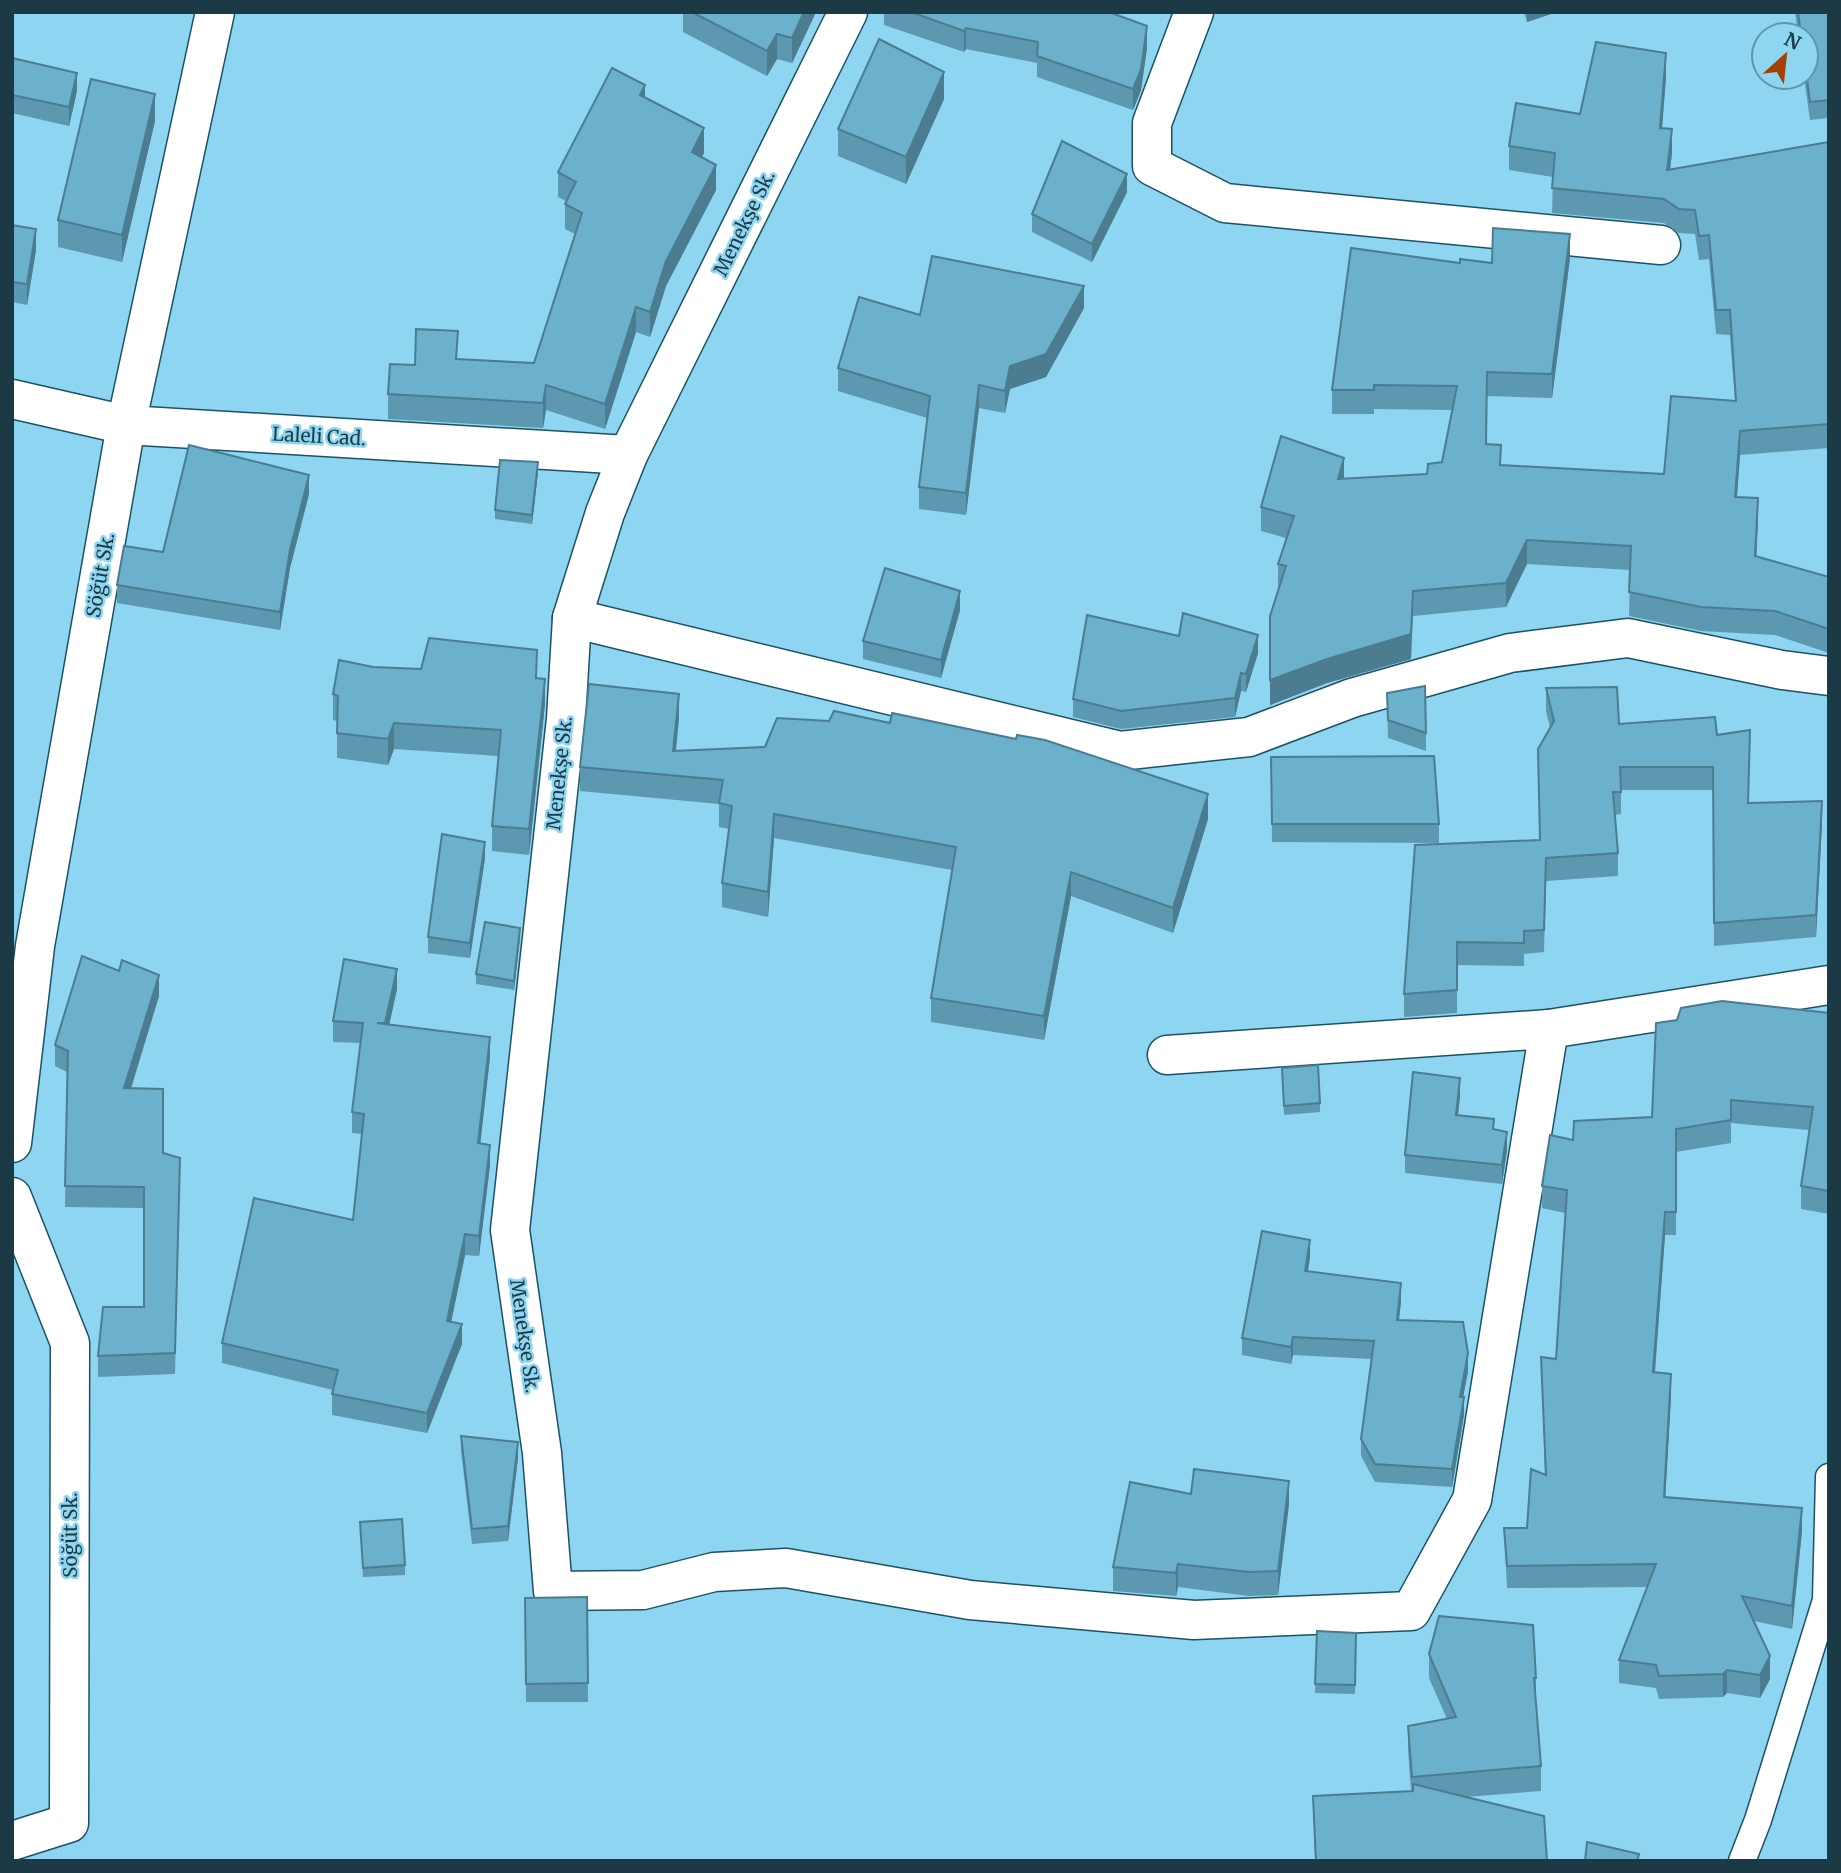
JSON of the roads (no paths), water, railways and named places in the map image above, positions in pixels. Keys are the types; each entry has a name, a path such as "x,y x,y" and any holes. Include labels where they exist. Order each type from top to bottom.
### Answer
{"street":[{"name":"Söğüt Sk.","path":"12,1143 24,945 126,425 215,12"},
{"name":"Menekşe Sk.","path":"848,12 628,455 605,513 572,618 566,719 510,1230 542,1453 553,1591 643,1590 714,1572 786,1568 970,1600 1194,1620 1410,1611 1472,1500 1549,1029"},
{"path":"1194,12 1152,122 1152,166 1225,203 1661,245"},
{"name":"Laleli Cad.","path":"12,399 126,425 628,455"},
{"path":"572,618 1120,751 1249,737 1352,698 1510,653 1628,638 1782,670 1829,676"},
{"path":"1167,1055 1549,1029 1829,985"},
{"name":"Söğüt Sk.","path":"12,1197 69,1343 69,1823 12,1842"}],"lane":[{"path":"1742,1861 1758,1821 1826,1600 1829,1477"}]}
